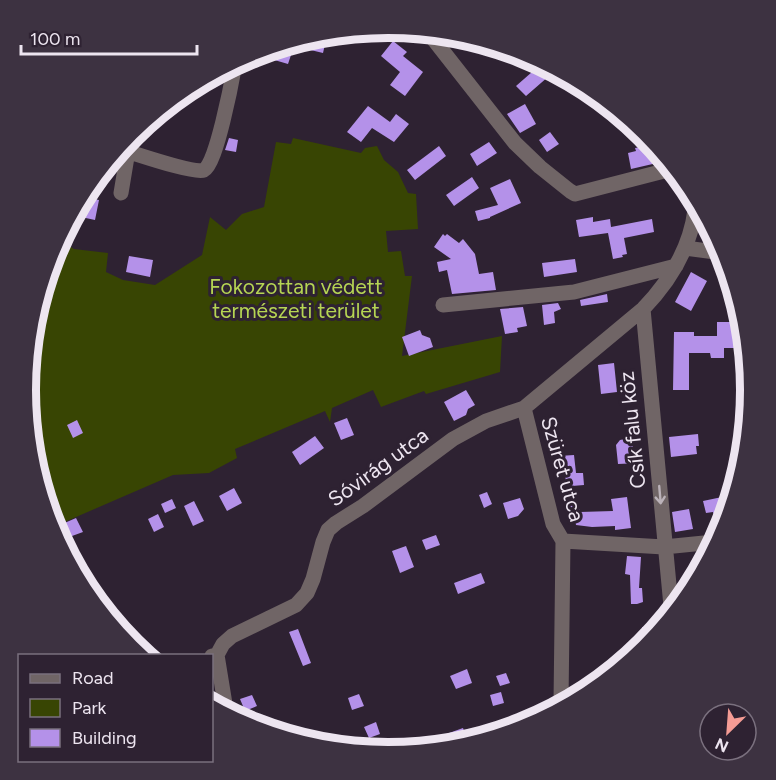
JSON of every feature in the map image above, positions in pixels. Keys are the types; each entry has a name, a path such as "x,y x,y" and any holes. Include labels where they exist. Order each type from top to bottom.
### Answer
{"street":[{"path":"435,41 515,143 540,167 575,194 663,171"},
{"path":"129,152 191,170 203,170 209,166 233,74"},
{"path":"121,193 124,156"},
{"name":"Szüret utca","path":"561,697 563,541 553,524 524,408 643,309 656,295 685,248 694,226 695,217"},
{"path":"685,248 711,251"},
{"path":"443,305 574,292 676,266"},
{"name":"Csík falu köz","path":"643,309 670,600"},
{"name":"Sóvirág utca","path":"214,656 232,636 296,604 303,598 313,579 326,535 336,523 363,506 453,439 486,421 524,408"},
{"path":"563,541 664,547 705,544"},
{"path":"214,656 224,702"}],"green space":[{"name":"Fokozottan védett természeti terület","path":"293,138 361,153 365,148 377,146 384,160 398,172 408,193 416,194 418,229 386,231 388,252 401,251 405,276 412,276 402,356 502,336 500,372 426,394 424,391 381,407 373,390 332,408 330,422 325,411 235,449 237,458 209,473 173,475 62,523 43,459 36,390 43,321 55,277 67,245 74,249 108,253 106,272 123,280 155,285 202,255 210,217 226,230 242,214 264,207 276,142 291,144"}],"building":[{"path":"393,41 407,52 403,56 423,72 405,96 390,85 400,72 381,56"},
{"path":"325,44 323,53 304,48"},
{"path":"292,52 288,64 271,59 275,57"},
{"path":"534,70 548,76 526,96 516,86"},
{"path":"525,104 536,124 520,133 507,114"},
{"path":"368,106 390,122 396,114 409,124 394,142 372,128 361,142 347,132"},
{"path":"550,132 559,144 547,152 539,140"},
{"path":"229,138 238,140 236,152 225,150"},
{"path":"489,142 497,153 477,166 470,154"},
{"path":"439,146 446,156 415,180 407,170"},
{"path":"642,147 657,163 631,169 628,153 636,151 635,148"},
{"path":"472,177 479,188 454,206 446,195"},
{"path":"510,179 521,203 490,218 478,221 475,211 498,205 490,188"},
{"path":"92,199 99,200 95,220 81,217"},
{"path":"593,217 593,222 610,219 611,227 652,219 654,232 624,238 627,254 613,259 608,233 579,237 576,220"},
{"path":"443,234 445,236 447,234 459,243 463,239 475,254 479,274 493,272 496,290 452,294 447,270 439,272 437,262 451,259 434,247"},
{"path":"129,256 153,260 150,277 126,272"},
{"path":"575,259 577,272 544,277 542,263"},
{"path":"691,272 707,281 691,311 675,302"},
{"path":"607,294 608,302 581,306 580,300"},
{"path":"558,303 561,309 554,312 555,323 544,325 542,305"},
{"path":"523,307 527,326 517,328 518,332 505,334 500,309"},
{"path":"717,322 733,322 737,348 724,348 724,358 711,358 710,353 689,353 689,390 673,390 674,332 694,332 694,336 717,336"},
{"path":"420,330 422,335 430,338 433,347 409,356 402,337"},
{"path":"614,363 617,392 601,394 598,365"},
{"path":"466,390 475,405 468,409 466,415 454,421 444,402"},
{"path":"347,418 354,435 341,440 334,423"},
{"path":"77,420 83,433 73,438 67,425"},
{"path":"698,434 697,454 671,457 669,437"},
{"path":"315,436 324,448 300,465 292,452"},
{"path":"625,439 632,444 634,453 640,452 640,463 618,464 616,445 620,440"},
{"path":"574,455 576,473 583,473 584,485 572,486 580,512 613,511 611,499 627,497 631,528 615,530 615,526 592,527 576,525 575,520 570,522 565,504 568,503 565,473 561,474 559,456"},
{"path":"234,488 242,503 227,511 219,496"},
{"path":"487,492 492,504 484,508 479,495"},
{"path":"722,497 715,520 713,512 706,513 703,501"},
{"path":"520,498 524,509 518,516 508,519 503,503"},
{"path":"172,499 176,508 165,513 161,504"},
{"path":"194,501 204,521 193,526 184,506"},
{"path":"689,509 693,529 675,532 672,512"},
{"path":"158,514 164,527 154,532 148,519"},
{"path":"76,518 83,532 68,537 63,524"},
{"path":"436,535 440,545 426,550 422,540"},
{"path":"406,546 414,567 400,573 392,551"},
{"path":"627,556 641,557 639,588 642,588 643,602 637,604 631,604 630,575 625,574"},
{"path":"481,573 485,583 458,594 454,583"},
{"path":"298,629 311,663 303,666 289,632"},
{"path":"467,669 472,683 456,689 450,676"},
{"path":"506,673 510,683 500,686 496,676"},
{"path":"501,692 504,703 493,706 490,695"},
{"path":"359,694 364,706 352,710 348,698"},
{"path":"252,695 257,706 245,711 240,699"},
{"path":"376,722 380,734 369,738 364,727"},
{"path":"463,728 465,733 438,738"}]}
